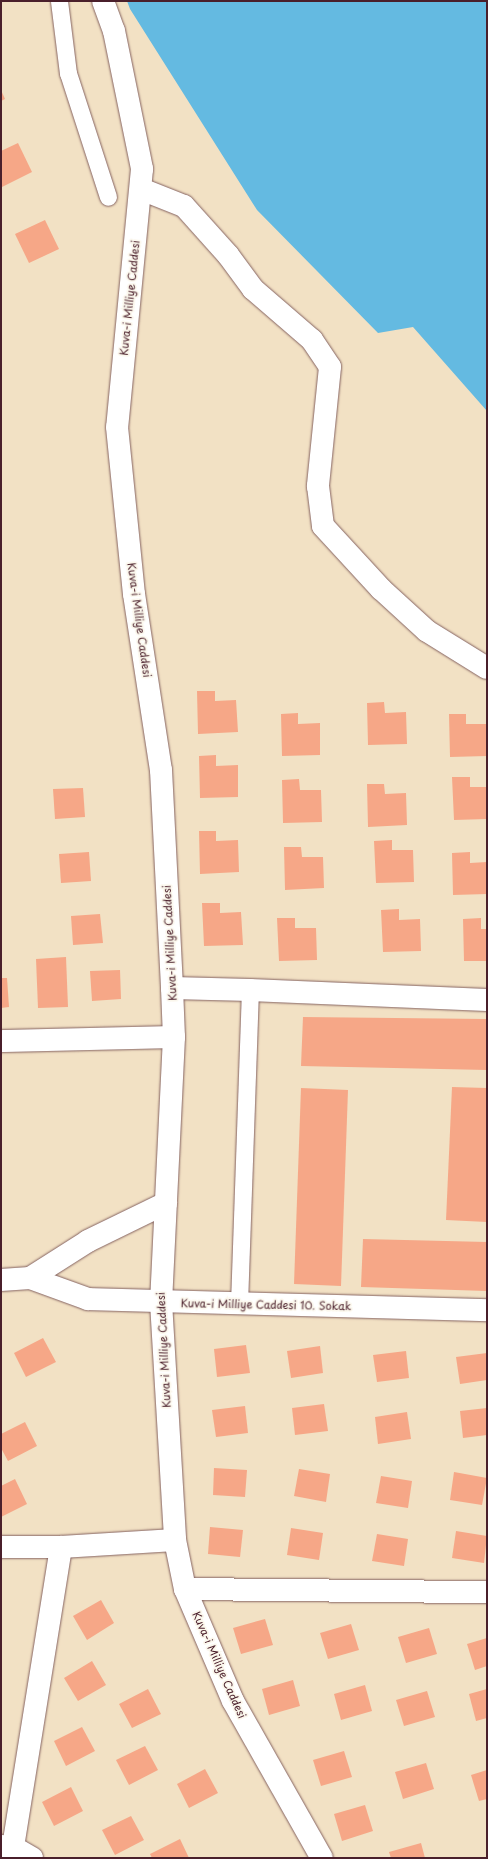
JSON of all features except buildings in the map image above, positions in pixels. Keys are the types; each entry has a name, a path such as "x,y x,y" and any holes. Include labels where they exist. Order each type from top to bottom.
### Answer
{"street":[{"name":"Kuva-i Milliye Caddesi","path":"104,1 114,31 142,169 117,427 134,594 161,770 174,1037 161,1302 175,1540 185,1589 233,1701 322,1858"},
{"path":"141,189 184,206 228,256 253,289 312,340 330,366 318,486 323,526 381,589 427,631 487,668"},
{"path":"172,988 487,1000"},
{"path":"1,1041 174,1037"},
{"path":"30,1278 88,1241 166,1202"},
{"name":"Kuva-i Milliye Caddesi 10. Sokak","path":"1,1280 30,1278 88,1299 487,1310"},
{"path":"1,1547 61,1547 175,1540"},
{"path":"32,1858 7,1846 61,1547"},
{"path":"185,1589 487,1592"}],"lane":[{"path":"59,1 68,73 108,197"},
{"path":"239,1304 250,990"}],"water":[{"path":"127,1 487,1 487,411 413,327 378,333 257,210 130,9"}]}
